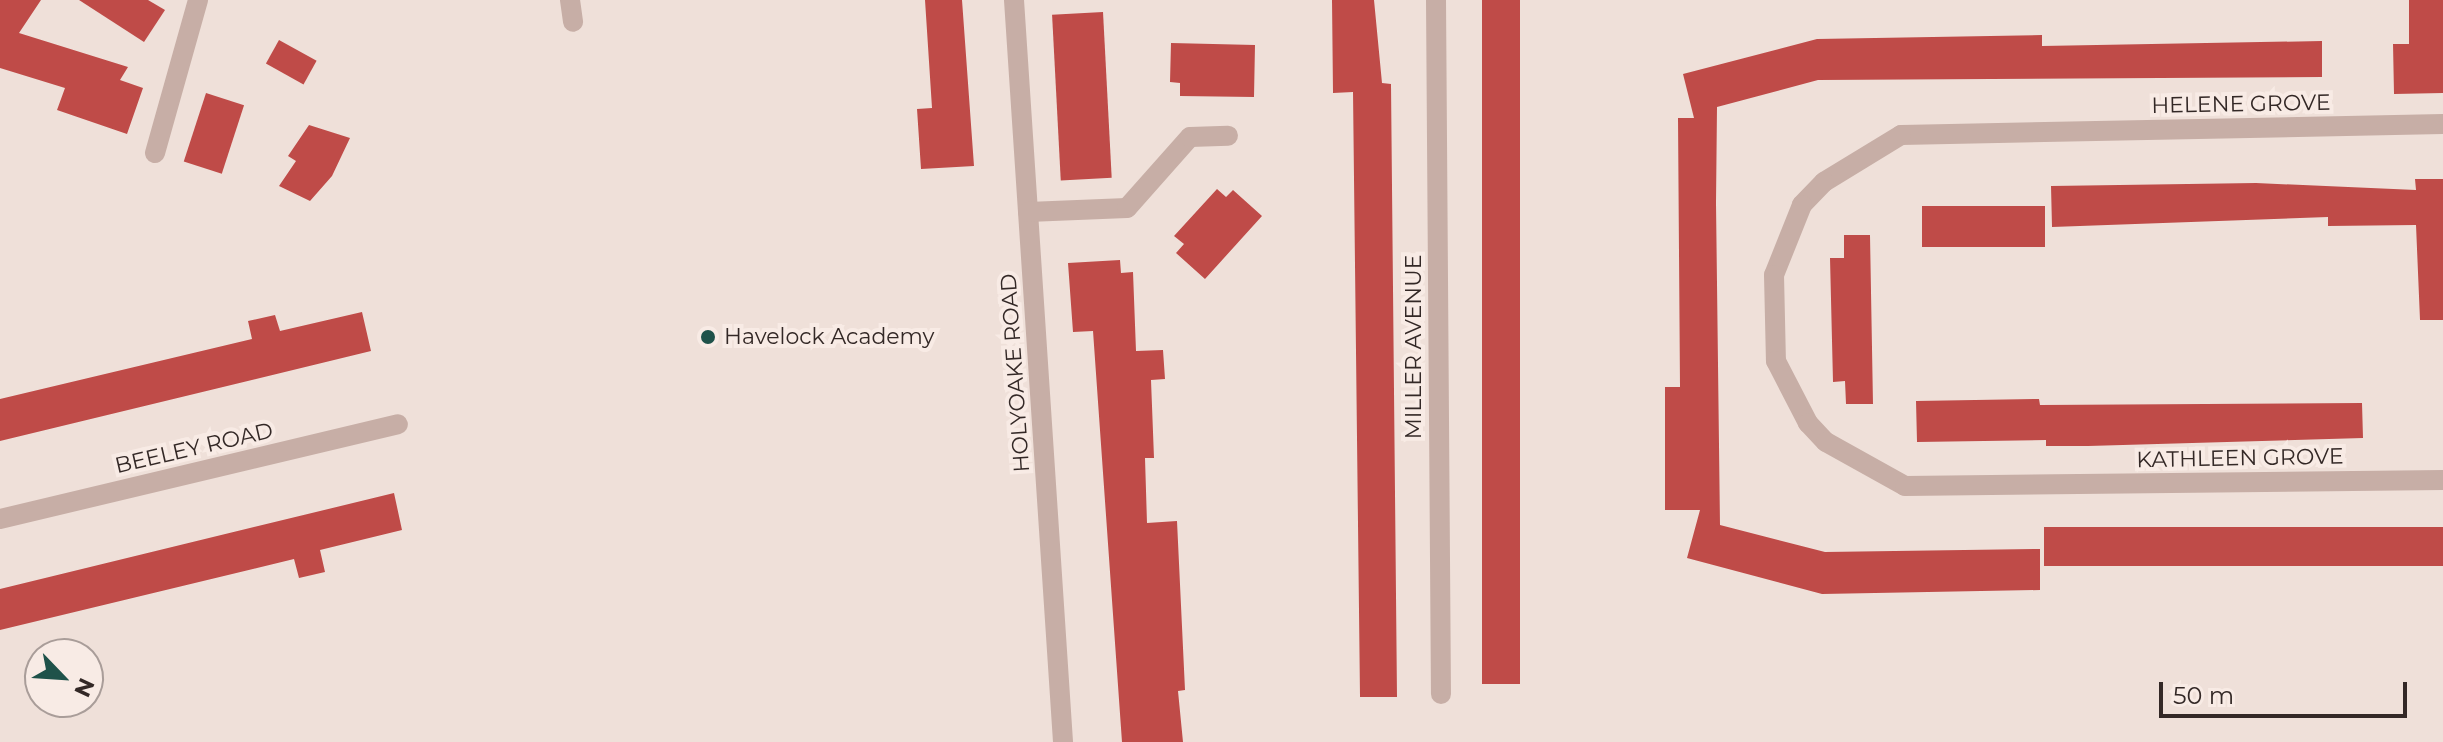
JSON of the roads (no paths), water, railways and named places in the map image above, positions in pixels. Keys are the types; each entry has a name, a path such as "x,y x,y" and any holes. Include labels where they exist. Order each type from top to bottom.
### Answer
{"street":[{"path":"155,153 198,0"},
{"path":"570,0 573,22"},
{"name":"HOLYOAKE ROAD","path":"1014,0 1063,742"},
{"name":"MILLER AVENUE","path":"1436,0 1441,694"},
{"name":"HELENE GROVE","path":"2039,484 1905,486 1826,442 1808,423 1776,361 1774,275 1802,205 1824,182 1880,144 1901,135 2443,124"},
{"path":"1028,212 1127,208 1190,137 1228,136"},
{"name":"BEELEY ROAD","path":"0,519 398,424"},
{"name":"KATHLEEN GROVE","path":"2039,484 2443,480"}],"place":[{"name":"Havelock Academy","path":"708,337"}]}
